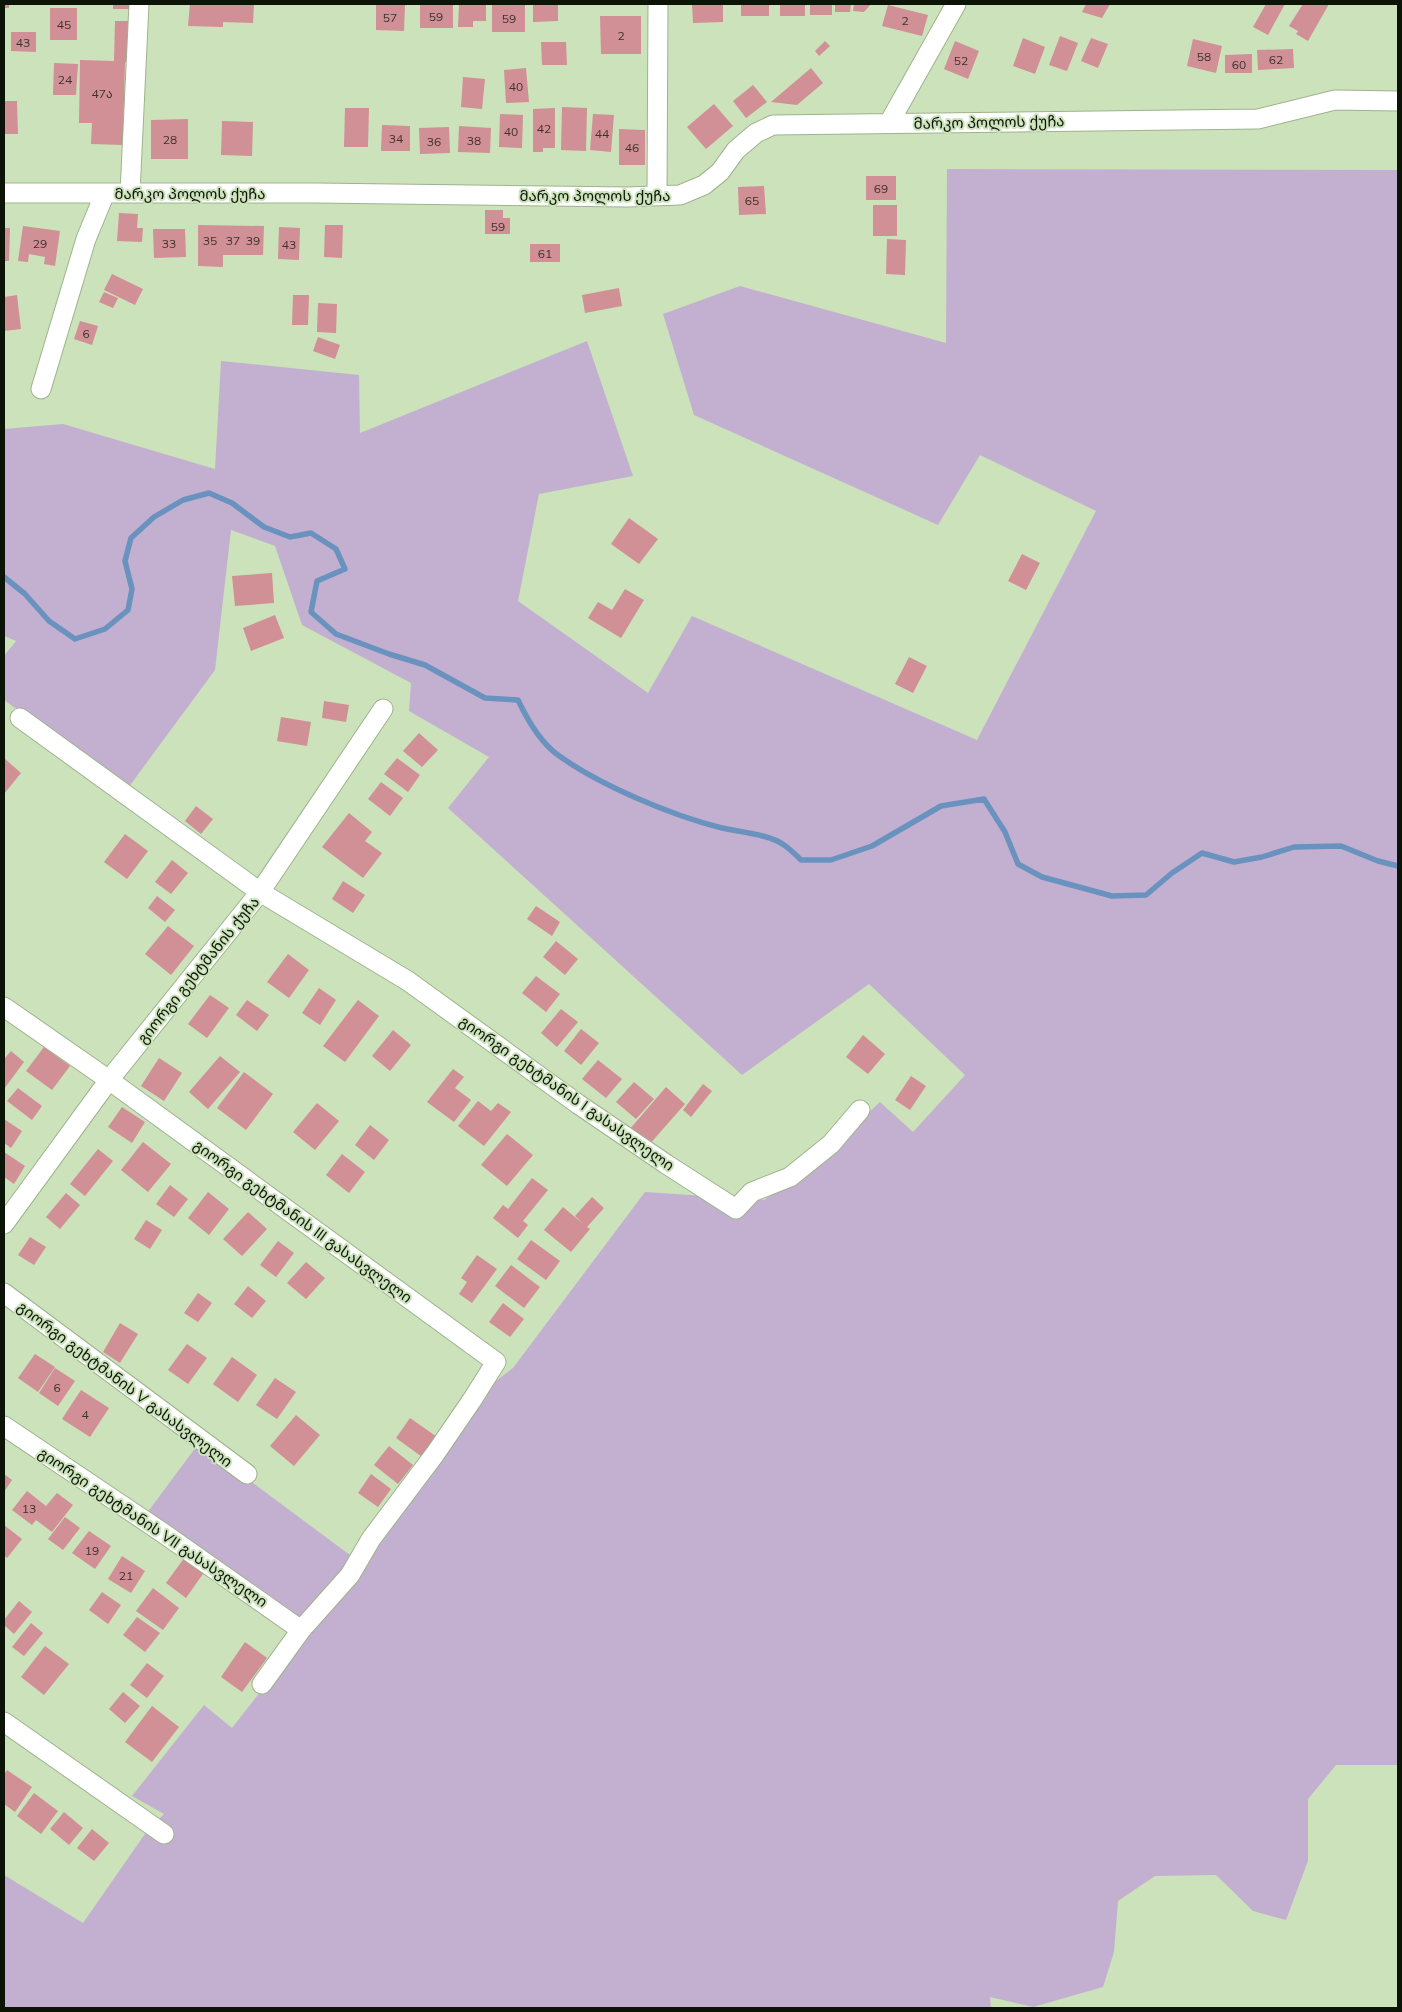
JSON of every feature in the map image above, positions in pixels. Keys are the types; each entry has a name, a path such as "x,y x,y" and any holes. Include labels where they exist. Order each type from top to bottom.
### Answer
{"street":[{"path":"130,193 139,4"},
{"path":"658,4 658,196"},
{"path":"889,123 956,4"},
{"name":"მარკო პოლოს ქუჩა","path":"4,194 316,192 627,197 680,195 704,185 720,172 736,150 756,133 773,125 1258,119 1335,100 1398,100"},
{"path":"41,389 86,239 105,194"},
{"name":"გიორგი გეხტმანის ქუჩა","path":"4,1224 109,1080 260,892 383,709"},
{"path":"20,718 260,892"},
{"name":"გიორგი გეხტმანის I გასასვლელი","path":"260,892 408,981 586,1109 736,1209 752,1192 790,1177 831,1144 860,1110"},
{"name":"გიორგი გეხტმანის III გასასვლელი","path":"4,1007 109,1080 496,1362 435,1454 371,1539 350,1575 301,1630"},
{"name":"გიორგი გეხტმანის V გასასვლელი","path":"4,1293 247,1474"},
{"name":"გიორგი გეხტმანის VII გასასვლელი","path":"4,1426 163,1533 301,1630"},
{"path":"262,1684 301,1630"},
{"path":"4,1722 164,1834"}],"shaded area":[{"path":"947,169 1398,170 1398,1765 1336,1765 1308,1799 1308,1861 1286,1920 1253,1911 1216,1875 1155,1876 1118,1901 1114,1952 1103,1987 1033,2007 990,1997 991,2008 4,2008 4,1875 83,1923 147,1831 164,1814 132,1796 204,1705 232,1728 302,1638 310,1624 147,1513 199,1443 358,1561 368,1551 496,1381 513,1368 645,1192 764,1200 804,1172 880,1102 913,1132 965,1075 869,984 742,1075 448,808 489,757 409,711 411,683 302,625 275,546 231,530 215,670 128,788 4,700 4,656 16,641 4,636 4,429 63,424 215,469 221,361 359,375 360,433 587,341 633,476 539,494 518,601 648,693 692,616 977,740 1096,511 980,455 938,525 694,415 663,314 740,286 946,343"}],"building":[{"path":"4,4 9,4 9,8 4,8"},
{"path":"113,4 131,4 131,9 113,9"},
{"path":"190,4 254,4 253,23 223,22 223,27 188,26"},
{"path":"376,4 405,4 404,31 376,30"},
{"path":"420,4 453,4 453,28 420,28"},
{"path":"459,4 486,4 486,21 473,21 473,27 458,27"},
{"path":"492,4 525,4 525,32 492,32"},
{"path":"533,4 558,4 558,21 533,22"},
{"path":"692,4 723,4 723,22 693,23"},
{"path":"741,4 769,4 769,16 741,16"},
{"path":"780,4 805,4 805,16 780,16"},
{"path":"810,4 832,4 832,15 810,15"},
{"path":"835,4 851,4 850,12 835,12"},
{"path":"854,4 871,4 864,12 853,11"},
{"path":"1086,4 1110,4 1102,18 1082,12"},
{"path":"1266,4 1285,4 1268,35 1253,27"},
{"path":"1303,4 1329,4 1308,41 1296,34 1298,31 1289,26"},
{"path":"888,5 928,15 922,36 882,26"},
{"path":"50,8 77,8 77,40 50,40"},
{"path":"600,16 641,16 641,54 601,54"},
{"path":"115,21 130,21 129,63 125,62 123,145 91,144 92,123 79,123 80,60 114,61"},
{"path":"11,32 36,32 36,52 11,51"},
{"path":"1060,36 1078,43 1067,71 1049,65"},
{"path":"1023,38 1045,47 1035,74 1013,66"},
{"path":"1091,38 1108,44 1098,68 1081,61"},
{"path":"1193,39 1222,46 1216,73 1187,66"},
{"path":"825,41 830,46 819,56 815,51"},
{"path":"955,41 979,51 968,79 944,69"},
{"path":"541,42 566,42 567,65 542,65"},
{"path":"1293,49 1294,68 1258,70 1257,50"},
{"path":"1252,54 1252,73 1225,73 1225,55"},
{"path":"54,63 78,64 76,95 53,95"},
{"path":"526,68 529,102 506,103 504,70"},
{"path":"811,68 823,83 797,105 771,102"},
{"path":"463,77 485,79 482,109 461,107"},
{"path":"753,85 767,102 746,118 733,101"},
{"path":"4,101 17,101 18,134 4,134"},
{"path":"714,104 733,126 706,149 687,127"},
{"path":"562,107 587,108 586,151 561,150"},
{"path":"345,108 369,108 368,147 344,147"},
{"path":"555,108 555,148 543,148 543,152 533,152 533,109"},
{"path":"500,114 523,115 522,148 499,147"},
{"path":"593,114 614,115 611,152 590,150"},
{"path":"188,119 188,159 151,159 151,120"},
{"path":"222,121 253,122 252,156 221,155"},
{"path":"382,125 410,126 410,151 381,151"},
{"path":"459,126 491,128 490,153 458,152"},
{"path":"449,127 450,153 420,154 419,128"},
{"path":"619,129 645,130 645,165 619,165"},
{"path":"866,176 896,176 896,200 866,200"},
{"path":"764,186 766,214 739,215 738,187"},
{"path":"873,205 897,205 897,236 873,236"},
{"path":"485,210 503,210 503,218 510,218 510,234 485,234"},
{"path":"119,213 138,214 137,228 143,228 142,242 117,241"},
{"path":"198,225 264,226 263,255 223,255 223,267 198,266"},
{"path":"325,225 343,225 342,258 324,257"},
{"path":"23,226 60,231 55,266 44,264 45,257 29,254 28,262 18,261"},
{"path":"279,227 300,228 299,260 278,259"},
{"path":"4,228 10,228 9,261 4,261"},
{"path":"153,229 185,229 186,257 154,258"},
{"path":"887,239 906,240 905,275 886,274"},
{"path":"530,244 560,244 560,262 530,262"},
{"path":"112,274 143,289 135,305 104,290"},
{"path":"619,288 622,306 585,313 582,295"},
{"path":"104,292 118,298 113,308 99,302"},
{"path":"17,295 21,329 4,331 4,297"},
{"path":"293,295 309,295 308,325 292,325"},
{"path":"318,303 337,304 336,333 317,332"},
{"path":"80,321 98,326 92,345 74,339"},
{"path":"318,337 340,345 335,359 313,351"},
{"path":"629,518 658,539 639,564 611,544"},
{"path":"1022,554 1040,563 1026,590 1008,581"},
{"path":"272,573 274,603 235,606 232,576"},
{"path":"625,589 644,600 621,638 588,618 598,602 612,610"},
{"path":"275,615 284,638 251,651 243,628"},
{"path":"909,657 927,666 913,693 895,684"},
{"path":"324,701 349,705 346,722 322,718"},
{"path":"281,717 311,722 307,746 277,741"},
{"path":"419,733 438,750 422,767 403,751"},
{"path":"4,758 21,773 4,794"},
{"path":"397,758 420,775 408,792 384,774"},
{"path":"381,782 403,798 390,816 368,799"},
{"path":"196,806 213,819 201,834 185,821"},
{"path":"349,813 372,832 365,841 382,853 363,878 322,847"},
{"path":"125,834 148,851 127,879 104,862"},
{"path":"172,860 188,873 171,894 155,882"},
{"path":"343,881 365,895 353,913 332,899"},
{"path":"157,896 175,910 165,922 148,908"},
{"path":"536,906 560,922 552,936 527,919"},
{"path":"168,926 194,946 171,975 145,954"},
{"path":"556,941 578,959 565,975 543,957"},
{"path":"288,954 309,970 289,998 267,982"},
{"path":"536,976 560,994 546,1012 522,993"},
{"path":"319,988 336,1000 320,1025 302,1013"},
{"path":"210,995 229,1008 207,1038 188,1024"},
{"path":"247,1000 269,1015 257,1031 236,1015"},
{"path":"358,1000 379,1016 345,1062 323,1046"},
{"path":"561,1009 578,1022 557,1047 541,1033"},
{"path":"581,1029 599,1043 581,1065 564,1051"},
{"path":"393,1030 411,1045 390,1071 372,1056"},
{"path":"863,1035 885,1054 868,1074 846,1057"},
{"path":"44,1047 70,1066 52,1090 26,1071"},
{"path":"11,1051 24,1062 4,1089 4,1057"},
{"path":"220,1056 240,1072 208,1109 189,1092"},
{"path":"159,1058 182,1073 164,1101 141,1086"},
{"path":"598,1060 622,1079 606,1098 582,1079"},
{"path":"453,1069 464,1077 455,1088 471,1100 454,1122 427,1102"},
{"path":"244,1072 273,1094 246,1130 217,1108"},
{"path":"911,1076 926,1086 910,1110 895,1100"},
{"path":"634,1082 654,1099 636,1119 616,1102"},
{"path":"703,1084 712,1091 691,1117 683,1110"},
{"path":"666,1087 685,1104 648,1146 629,1130"},
{"path":"18,1088 42,1106 32,1120 7,1101"},
{"path":"478,1101 491,1111 498,1103 511,1112 484,1146 458,1126"},
{"path":"317,1103 339,1121 315,1150 293,1132"},
{"path":"122,1107 145,1122 132,1143 108,1127"},
{"path":"4,1119 22,1131 11,1148 4,1143"},
{"path":"370,1125 389,1140 374,1160 355,1145"},
{"path":"507,1134 533,1155 507,1186 481,1165"},
{"path":"143,1142 171,1164 148,1192 121,1170"},
{"path":"98,1149 113,1161 85,1196 70,1184"},
{"path":"4,1152 25,1166 14,1184 4,1177"},
{"path":"342,1154 365,1172 349,1193 326,1175"},
{"path":"532,1178 548,1190 523,1221 528,1225 518,1238 493,1218 503,1205 508,1209"},
{"path":"170,1185 188,1199 174,1217 156,1204"},
{"path":"208,1192 229,1209 209,1235 188,1218"},
{"path":"66,1193 80,1205 60,1229 46,1217"},
{"path":"592,1197 604,1208 587,1227 590,1229 571,1252 544,1230 563,1207 583,1224 575,1216"},
{"path":"248,1212 267,1229 242,1256 223,1239"},
{"path":"146,1220 162,1230 150,1249 134,1239"},
{"path":"30,1237 46,1247 34,1265 18,1255"},
{"path":"531,1240 560,1261 546,1280 517,1259"},
{"path":"278,1241 294,1253 276,1277 260,1265"},
{"path":"477,1255 497,1269 472,1303 459,1294 467,1282 461,1278"},
{"path":"306,1262 325,1278 306,1299 287,1283"},
{"path":"511,1265 540,1287 524,1308 495,1286"},
{"path":"248,1286 266,1301 252,1318 234,1304"},
{"path":"198,1293 212,1303 198,1322 184,1313"},
{"path":"503,1303 524,1319 510,1337 489,1322"},
{"path":"120,1323 138,1334 120,1363 103,1352"},
{"path":"187,1344 207,1358 188,1384 168,1370"},
{"path":"35,1354 55,1367 38,1392 18,1378"},
{"path":"232,1357 257,1375 238,1402 213,1384"},
{"path":"55,1368 75,1381 58,1406 39,1393"},
{"path":"275,1378 296,1392 277,1419 256,1405"},
{"path":"81,1390 109,1408 90,1437 62,1419"},
{"path":"296,1415 320,1435 294,1466 270,1446"},
{"path":"410,1418 440,1439 425,1459 396,1438"},
{"path":"389,1446 413,1465 398,1484 374,1465"},
{"path":"4,1474 12,1480 4,1492"},
{"path":"371,1474 391,1489 378,1507 358,1493"},
{"path":"27,1491 46,1506 57,1493 73,1505 52,1532 36,1520 32,1525 12,1510"},
{"path":"65,1517 80,1528 63,1550 48,1539"},
{"path":"4,1525 22,1539 7,1558 4,1555"},
{"path":"89,1531 111,1546 95,1569 72,1553"},
{"path":"122,1556 145,1571 131,1593 108,1579"},
{"path":"185,1557 205,1571 186,1598 166,1583"},
{"path":"153,1588 179,1608 163,1630 136,1611"},
{"path":"102,1592 121,1605 108,1624 89,1610"},
{"path":"19,1601 32,1612 14,1634 4,1625 4,1620"},
{"path":"137,1617 160,1633 145,1652 123,1635"},
{"path":"31,1623 43,1633 24,1656 12,1647"},
{"path":"245,1642 267,1658 242,1692 221,1677"},
{"path":"45,1646 69,1664 44,1695 21,1677"},
{"path":"147,1663 164,1676 147,1698 130,1685"},
{"path":"123,1692 140,1706 125,1723 109,1709"},
{"path":"152,1706 179,1727 152,1762 125,1742"},
{"path":"7,1770 32,1787 15,1812 4,1804 4,1775"},
{"path":"34,1793 58,1811 41,1834 17,1816"},
{"path":"64,1812 83,1828 69,1845 50,1829"},
{"path":"92,1829 109,1843 94,1861 77,1848"}],"waterway":[{"path":"4,577 25,594 49,621 75,639 105,629 128,610 132,589 125,561 131,538 154,517 183,500 209,493 232,503 264,527 290,537 311,533 336,549 345,569 317,581 311,612 336,634 425,665 485,698 518,700 530,723 546,744 558,755 594,777 659,808 681,816 778,841 801,860 831,860 872,846 941,806 984,799 1005,832 1018,864 1042,877 1112,896 1146,895 1172,873 1202,853 1234,862 1262,857 1294,847 1341,846 1378,861 1398,866"}]}
